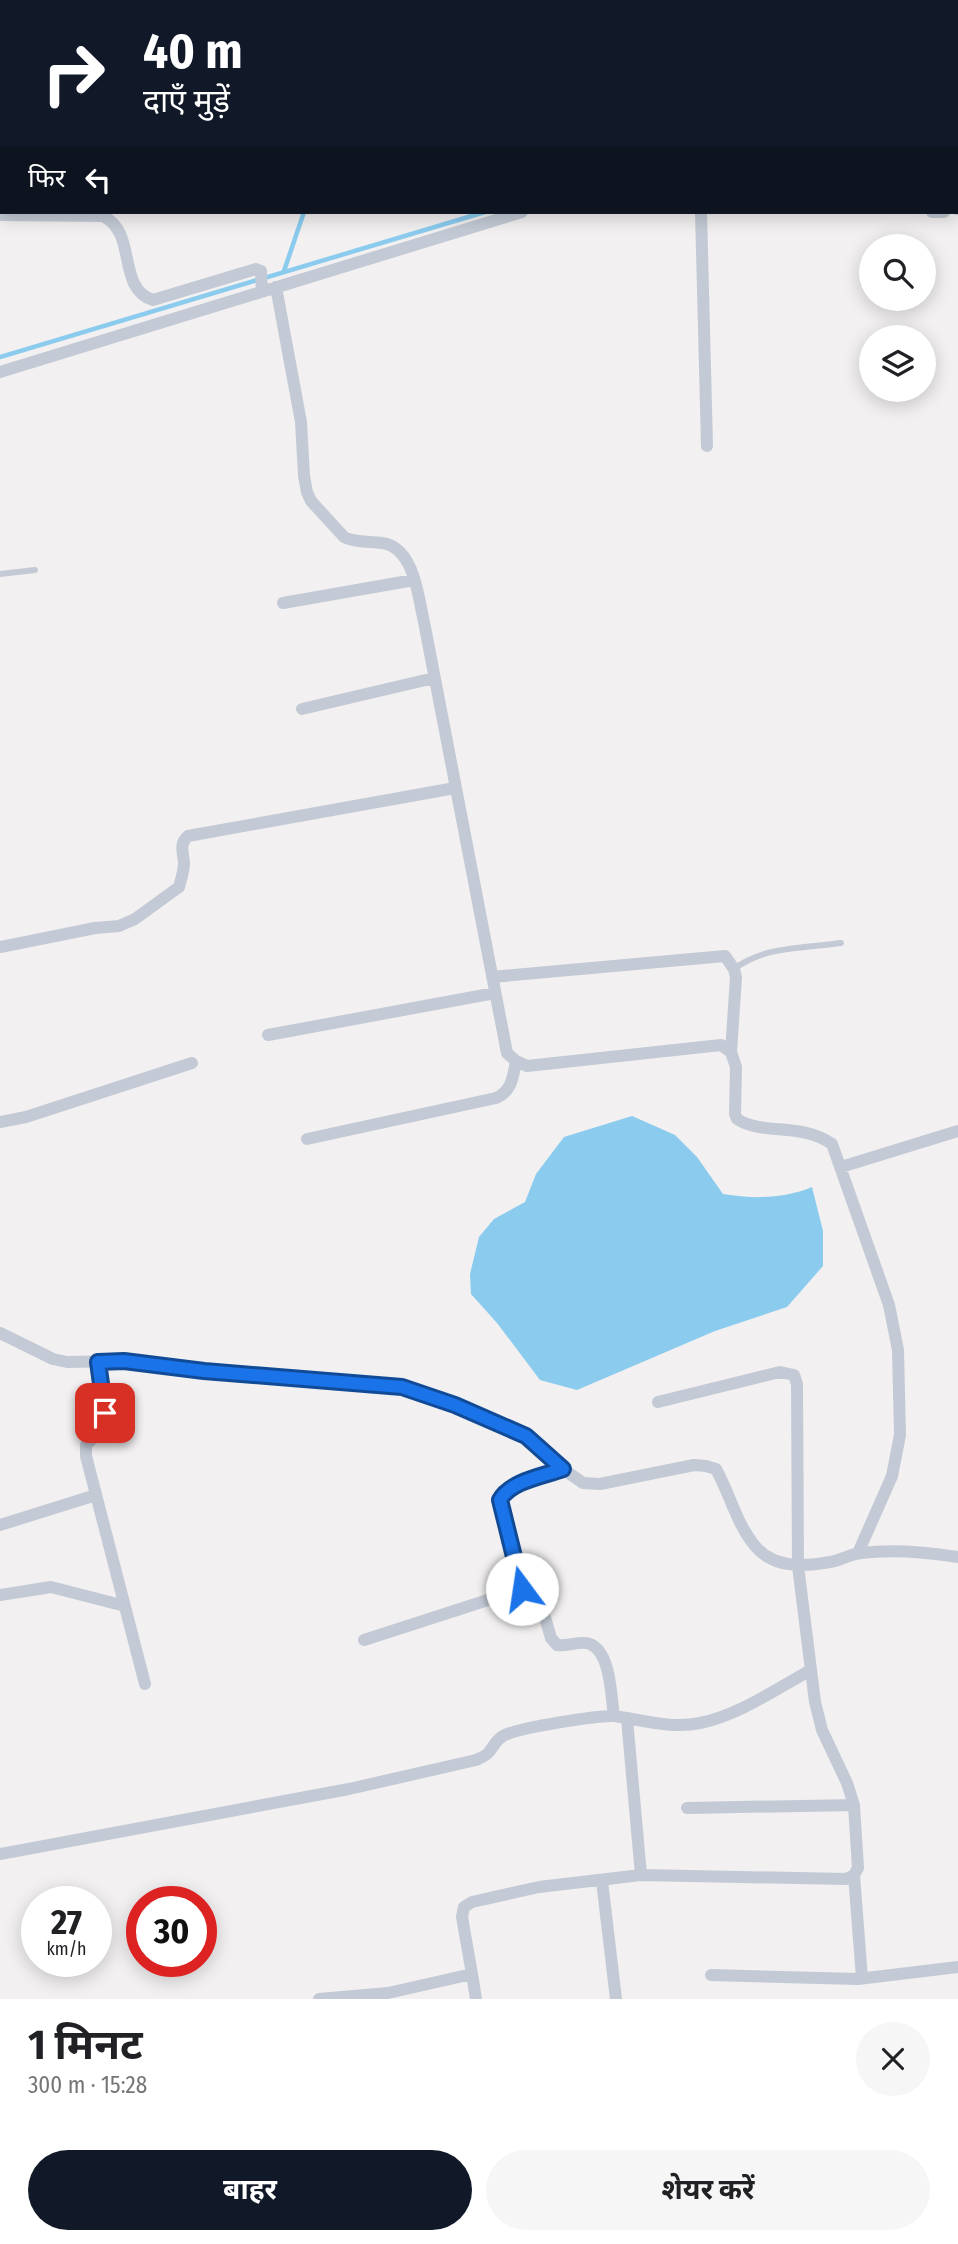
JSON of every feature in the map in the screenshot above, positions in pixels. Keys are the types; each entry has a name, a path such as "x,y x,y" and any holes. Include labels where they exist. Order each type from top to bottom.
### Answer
{"street":[{"path":"0,372 262,282 276,287 515,214"},
{"path":"701,214 707,446"},
{"path":"0,215 103,216 111,220 120,229 131,278 145,298 153,300 256,269 262,282"},
{"path":"276,287 301,422 304,477 311,501 349,540 386,543 398,548 406,559 414,580 507,1053 527,1066 720,1045 731,1052"},
{"path":"282,603 414,580"},
{"path":"302,709 435,678"},
{"path":"0,947 95,928 119,926 135,919 179,887 184,866 181,846 188,835 455,788"},
{"path":"492,977 718,956 724,956 734,968 736,976 731,1052 736,1067 737,1119 750,1125 808,1132 832,1144 889,1305 898,1361 901,1435 892,1476 859,1553"},
{"path":"268,1035 495,993"},
{"path":"307,1139 496,1098 505,1094 512,1083 516,1061"},
{"path":"0,1122 26,1117 192,1063"},
{"path":"841,1167 958,1131"},
{"path":"0,1333 53,1359 67,1362 124,1361 204,1371 402,1387 455,1405 526,1436 583,1483 600,1484 694,1465 706,1466 716,1469 743,1530 757,1549 772,1561 798,1566 832,1562 859,1553 920,1551 958,1557"},
{"path":"104,1361 106,1423 104,1429 86,1446 86,1455 145,1684"},
{"path":"659,1402 780,1372 794,1375 797,1384 798,1566 815,1702 822,1730 847,1783 853,1805 862,1978"},
{"path":"522,1589 500,1500 505,1492 515,1486 563,1469"},
{"path":"0,1525 96,1495"},
{"path":"0,1595 51,1587 125,1606"},
{"path":"364,1640 522,1589 532,1587 537,1590 551,1638 556,1645 587,1643 600,1652 607,1668 620,1718 641,1875"},
{"path":"0,1854 349,1788 476,1760 488,1754 504,1735 601,1716 666,1725 697,1724 742,1708 811,1670"},
{"path":"687,1808 853,1805"},
{"path":"476,1999 462,1917 464,1908 472,1902 539,1887 641,1875 845,1879 855,1875"},
{"path":"602,1881 616,1999"},
{"path":"711,1975 862,1978 958,1967"},
{"path":"319,1999 388,1993 472,1973"}],"lane":[{"path":"0,574 35,570"},
{"path":"734,968 763,952 841,943"}],"water":[{"path":"632,1116 675,1135 697,1157 723,1194 768,1197 812,1187 823,1231 823,1266 787,1307 715,1331 577,1390 540,1380 497,1323 471,1294 470,1274 479,1237 494,1219 525,1202 536,1174 564,1137"}],"waterway":[{"path":"284,271 303,214"},
{"path":"0,357 478,214"}],"route":[{"path":"105,1413 98,1362 124,1361 204,1371 402,1387 455,1405 526,1436 563,1469 515,1486 505,1492 500,1500 522,1589"}]}
